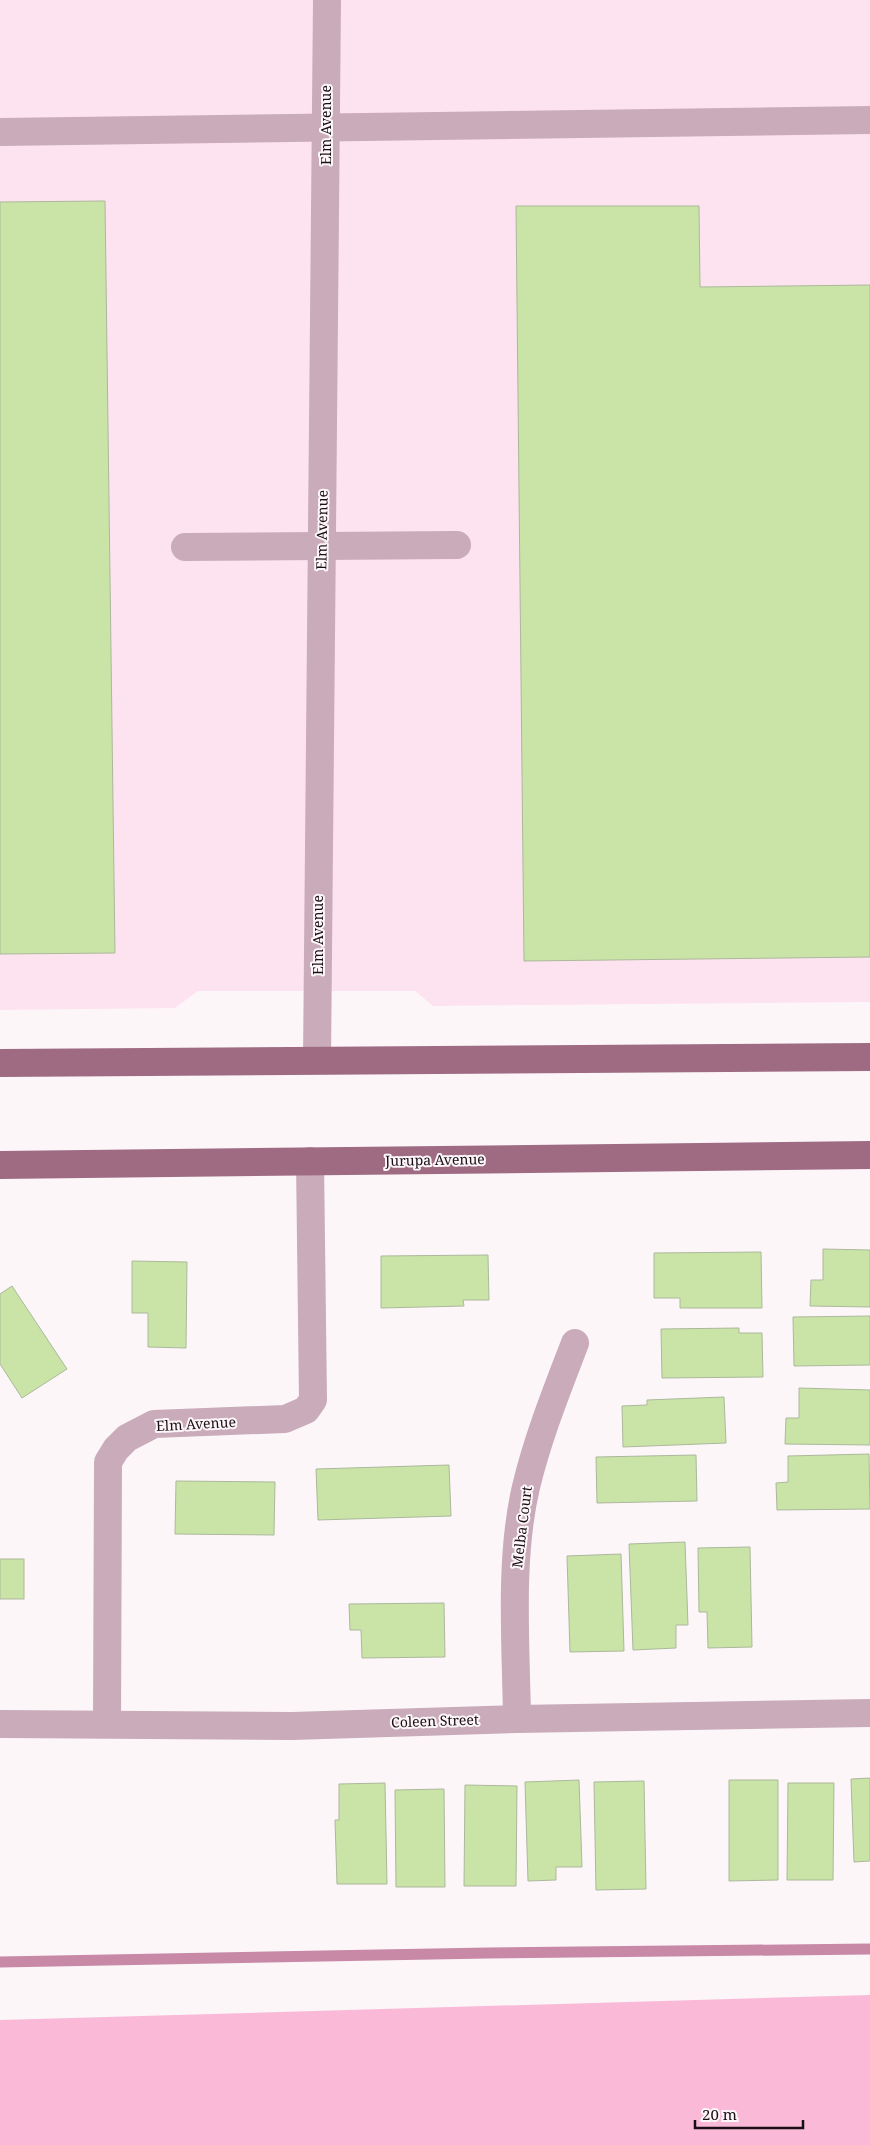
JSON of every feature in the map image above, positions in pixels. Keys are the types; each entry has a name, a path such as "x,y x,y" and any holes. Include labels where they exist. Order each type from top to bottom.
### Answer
{"main road":[{"path":"0,1063 870,1057"},
{"name":"Jurupa Avenue","path":"0,1165 870,1155"}],"street":[{"name":"Elm Avenue","path":"317,1060 327,0"},
{"path":"0,132 870,120"},
{"path":"185,547 457,545"},
{"name":"Elm Avenue","path":"107,1724 108,1462 116,1448 127,1438 154,1424 285,1419 306,1410 314,1400 310,1161"},
{"name":"Melba Court","path":"517,1719 515,1595 518,1541 526,1488 547,1415 575,1343"},
{"name":"Coleen Street","path":"0,1724 292,1726 517,1719 870,1713"}],"shaded area":[{"path":"0,0 870,0 870,1002 433,1006 415,991 198,991 175,1008 0,1010"},
{"path":"870,1995 870,2145 0,2145 0,2020"}],"building":[{"path":"105,201 115,953 0,954 0,202"},
{"path":"516,206 699,206 700,287 870,285 870,957 524,961"},
{"path":"823,1249 870,1250 870,1307 810,1306 811,1280 823,1280"},
{"path":"761,1252 762,1308 680,1308 680,1298 654,1298 654,1253"},
{"path":"488,1255 489,1300 463,1300 464,1306 381,1308 381,1256"},
{"path":"132,1261 187,1262 186,1348 148,1347 148,1313 132,1313"},
{"path":"12,1286 67,1369 22,1398 0,1364 0,1294"},
{"path":"870,1316 870,1365 794,1366 793,1317"},
{"path":"739,1328 739,1333 762,1333 763,1377 662,1378 661,1329"},
{"path":"799,1388 870,1390 870,1445 785,1444 786,1418 799,1418"},
{"path":"724,1397 726,1443 623,1447 622,1406 647,1405 647,1400"},
{"path":"869,1454 870,1509 777,1510 776,1483 788,1482 788,1456"},
{"path":"696,1455 697,1501 597,1503 596,1457"},
{"path":"449,1465 451,1516 318,1520 316,1469"},
{"path":"176,1481 275,1482 274,1535 175,1534"},
{"path":"685,1542 688,1625 676,1625 676,1648 633,1650 629,1544"},
{"path":"750,1547 752,1647 708,1648 707,1612 699,1612 698,1548"},
{"path":"621,1554 624,1651 570,1652 567,1556"},
{"path":"0,1559 24,1559 24,1599 0,1599"},
{"path":"444,1603 445,1657 362,1658 361,1630 350,1630 349,1604"},
{"path":"870,1778 870,1861 854,1862 851,1779"},
{"path":"579,1780 582,1867 556,1867 556,1880 528,1881 525,1782"},
{"path":"729,1780 778,1780 778,1880 729,1881"},
{"path":"644,1781 646,1889 596,1890 594,1782"},
{"path":"385,1783 387,1884 337,1884 335,1820 339,1820 339,1784"},
{"path":"788,1783 834,1783 833,1880 787,1880"},
{"path":"465,1785 517,1786 516,1886 464,1886"},
{"path":"444,1789 445,1887 396,1887 395,1790"}],"waterway":[{"path":"0,1962 488,1953 870,1949"}]}
